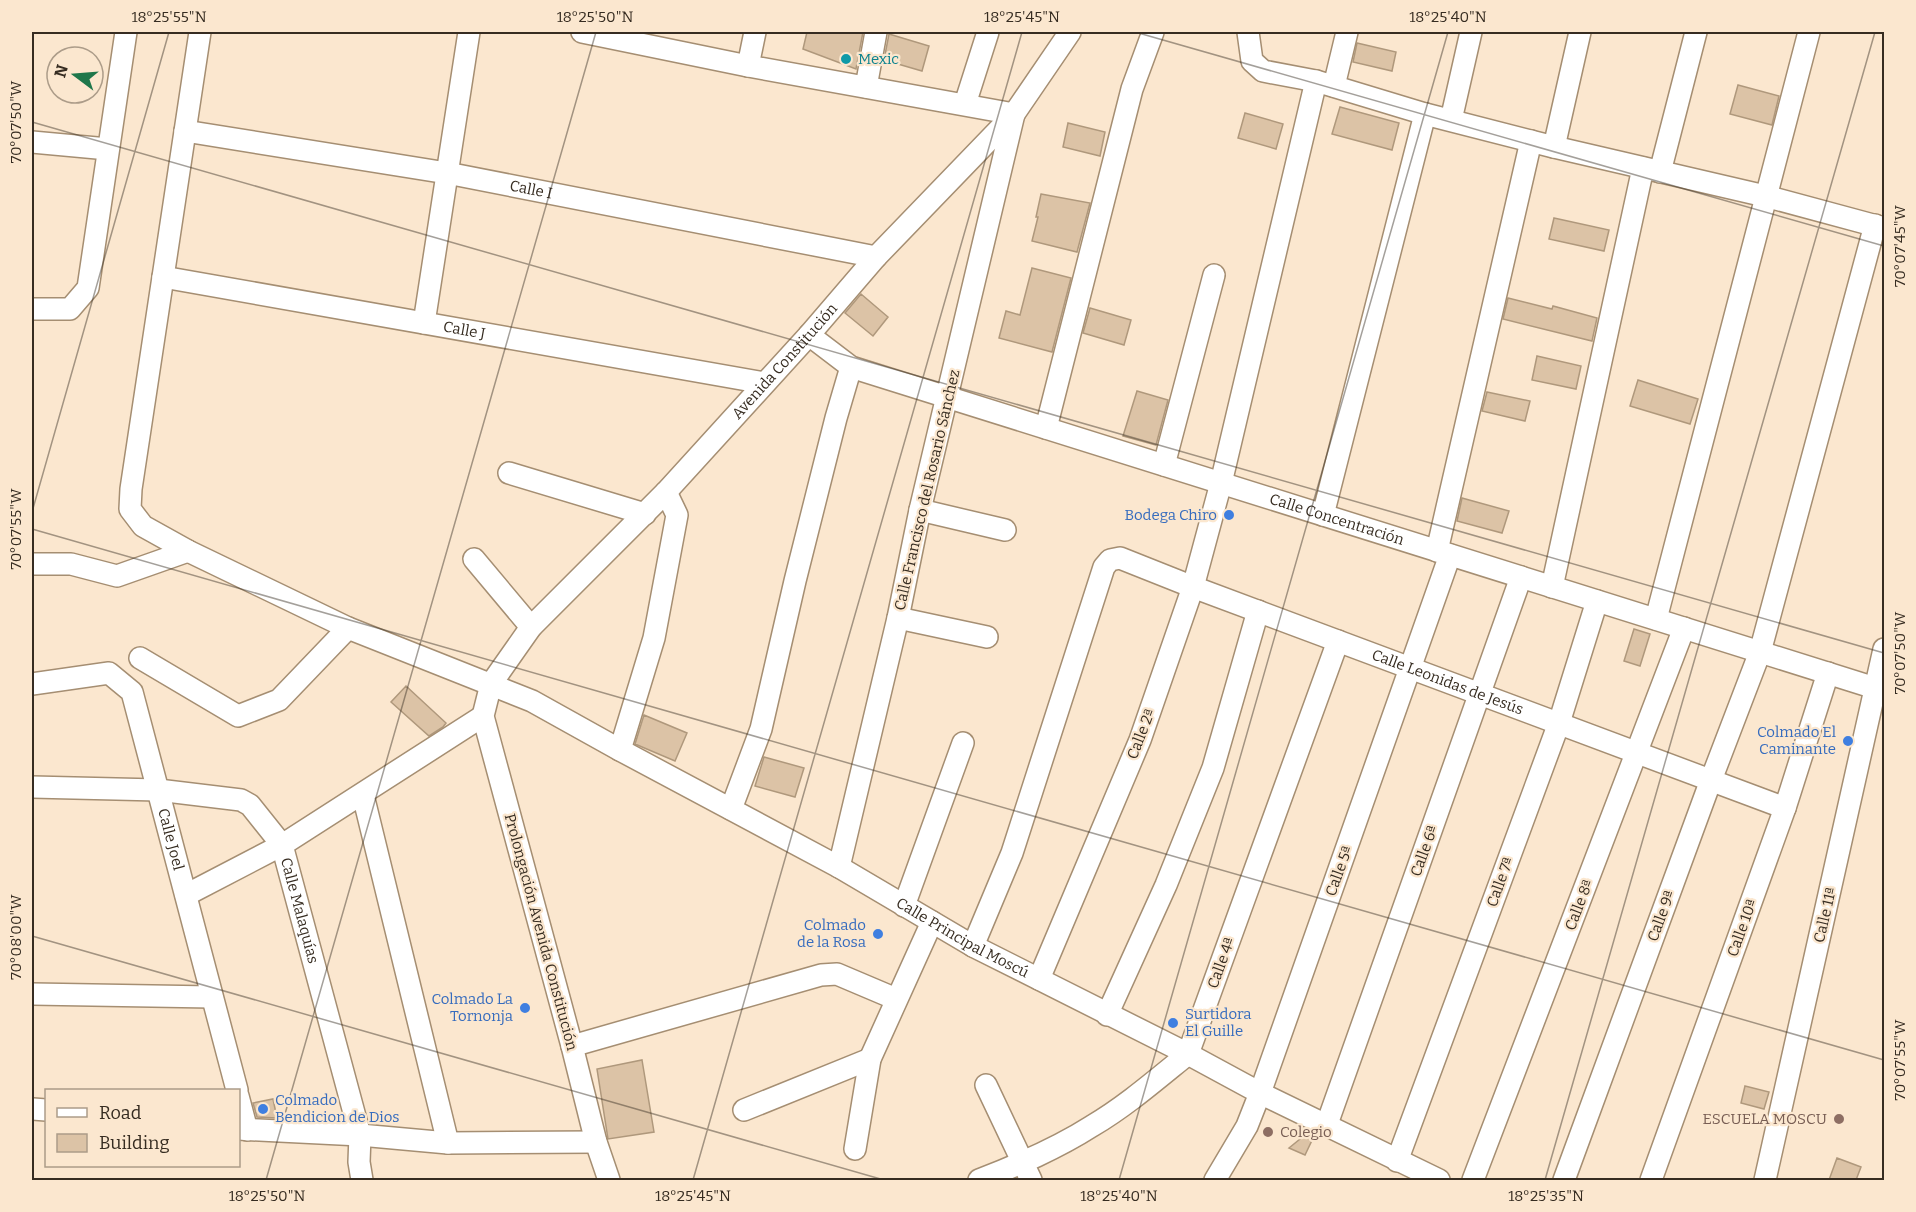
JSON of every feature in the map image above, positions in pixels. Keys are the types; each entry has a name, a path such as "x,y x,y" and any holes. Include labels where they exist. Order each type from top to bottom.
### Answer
{"street":[{"path":"32,309 70,309 88,288 126,32"},
{"name":"Calle Principal Moscú","path":"200,32 130,509 143,526 348,628 532,701 839,867 973,946 1188,1054 1260,1093 1439,1180"},
{"path":"424,323 469,32"},
{"path":"582,32 627,36 748,66 1014,114"},
{"path":"748,66 754,32"},
{"path":"866,87 876,32"},
{"path":"965,104 988,32"},
{"name":"Avenida Constitución","path":"491,684 531,627 666,492 809,335 876,257 1014,114 1070,32"},
{"path":"1046,428 1132,89 1153,32"},
{"path":"1248,32 1251,61 1263,71 1325,84 1425,114 1554,147 1765,196 1880,227"},
{"name":"Calle 2ª","path":"1039,978 1140,740 1193,587 1325,84 1347,32"},
{"path":"1451,120 1471,32"},
{"path":"1554,147 1580,32"},
{"path":"1552,587 1651,170 1696,32"},
{"path":"1656,619 1809,32"},
{"name":"Calle Francisco del Rosario Sánchez","path":"839,867 898,618 920,510 1014,114"},
{"path":"1323,515 1425,114"},
{"name":"Calle I","path":"185,131 447,173 876,257"},
{"name":"Calle 5ª","path":"1215,1180 1247,1126 1260,1093 1412,669 1444,553 1531,141"},
{"path":"32,142 108,149"},
{"name":"Calle 9ª","path":"1564,1180 1760,652 1880,227"},
{"path":"1164,465 1214,274"},
{"name":"Calle J","path":"163,277 764,383"},
{"name":"Calle Concentración","path":"809,335 851,367 1875,688"},
{"path":"731,809 761,729 795,581 851,367"},
{"path":"509,473 645,514"},
{"path":"620,750 654,638 677,515 666,492"},
{"path":"920,510 1005,530"},
{"path":"32,564 71,564 117,576 188,550"},
{"name":"Calle Leonidas de Jesús","path":"973,946 1012,853 1104,567 1110,560 1120,558 1785,808"},
{"path":"474,559 531,627"},
{"name":"Calle 6ª","path":"1327,1124 1521,577"},
{"name":"Calle 7ª","path":"1397,1161 1559,723 1597,601"},
{"path":"1107,1015 1166,885 1213,768 1258,611"},
{"path":"898,618 987,637"},
{"path":"140,658 238,716 279,700 348,628"},
{"name":"Calle 8ª","path":"1473,1180 1684,628"},
{"name":"Calle 4ª","path":"1188,1054 1338,641"},
{"name":"Calle 11ª","path":"1765,1180 1884,649"},
{"name":"Calle Joel","path":"32,684 109,673 132,692 237,1089"},
{"name":"Calle 10ª","path":"1651,1180 1785,808 1828,673"},
{"name":"Prolongación Avenida Constitución","path":"491,684 483,716 596,1142 609,1180"},
{"path":"186,895 282,845 483,716"},
{"path":"904,906 963,743"},
{"name":"Calle Malaquías","path":"32,787 158,790 241,800 250,805 282,845 360,1135 358,1162 362,1180"},
{"path":"363,795 448,1143"},
{"path":"855,1149 870,1059 932,922"},
{"path":"572,1046 820,975 837,974 896,999"},
{"path":"32,994 212,997"},
{"path":"979,1180 1027,1172 1136,1095 1188,1054"},
{"path":"744,1110 870,1059"},
{"path":"986,1085 1027,1172"},
{"path":"240,1109 243,1129 360,1135 448,1143 596,1142"}],"building":[{"name":"Mexic","path":"807,32 863,32 856,69 803,49"},
{"path":"889,34 929,46 922,71 884,60"},
{"path":"1357,43 1396,52 1392,71 1353,62"},
{"path":"1738,85 1779,96 1772,125 1730,114"},
{"path":"1340,107 1399,123 1392,150 1332,134"},
{"path":"1245,113 1283,124 1276,149 1238,138"},
{"path":"1068,123 1105,132 1100,156 1063,147"},
{"path":"1041,194 1090,203 1077,252 1032,241"},
{"path":"1554,218 1609,230 1604,251 1549,239"},
{"path":"1032,268 1071,278 1052,352 999,338 1006,311 1020,315"},
{"path":"861,294 888,317 873,336 845,313"},
{"path":"1508,298 1552,309 1553,306 1597,318 1592,341 1503,319"},
{"path":"1090,308 1131,320 1124,345 1083,333"},
{"path":"1537,356 1581,366 1576,389 1532,380"},
{"path":"1638,380 1698,399 1690,424 1630,406"},
{"path":"1137,391 1168,400 1156,445 1123,436"},
{"path":"1487,392 1530,401 1525,421 1482,411"},
{"path":"1462,498 1509,511 1502,533 1457,521"},
{"path":"1634,629 1650,634 1640,666 1624,661"},
{"path":"406,686 446,723 443,727 429,736 391,702"},
{"path":"644,715 687,733 675,761 635,744"},
{"path":"764,757 804,768 795,797 755,786"},
{"path":"642,1060 654,1132 608,1139 597,1069"},
{"path":"1745,1086 1769,1092 1764,1109 1741,1103"},
{"name":"Colmado Bendicion de Dios","path":"273,1099 277,1118 257,1117 253,1103"},
{"path":"1310,1131 1315,1134 1305,1155 1289,1148"},
{"name":"ESCUELA MOSCU","path":"1837,1158 1861,1167 1856,1180 1829,1180"}],"place":[{"name":"Mexic","path":"846,59"},
{"name":"Bodega Chiro","path":"1229,515"},
{"name":"Colmado El Caminante","path":"1848,741"},
{"name":"Colmado de la Rosa","path":"878,934"},
{"name":"Colmado La Tornonja","path":"525,1008"},
{"name":"Surtidora El Guille","path":"1173,1023"},
{"name":"Colmado Bendicion de Dios","path":"263,1109"},
{"name":"ESCUELA MOSCU","path":"1839,1119"},
{"name":"Colegio","path":"1268,1132"}]}
